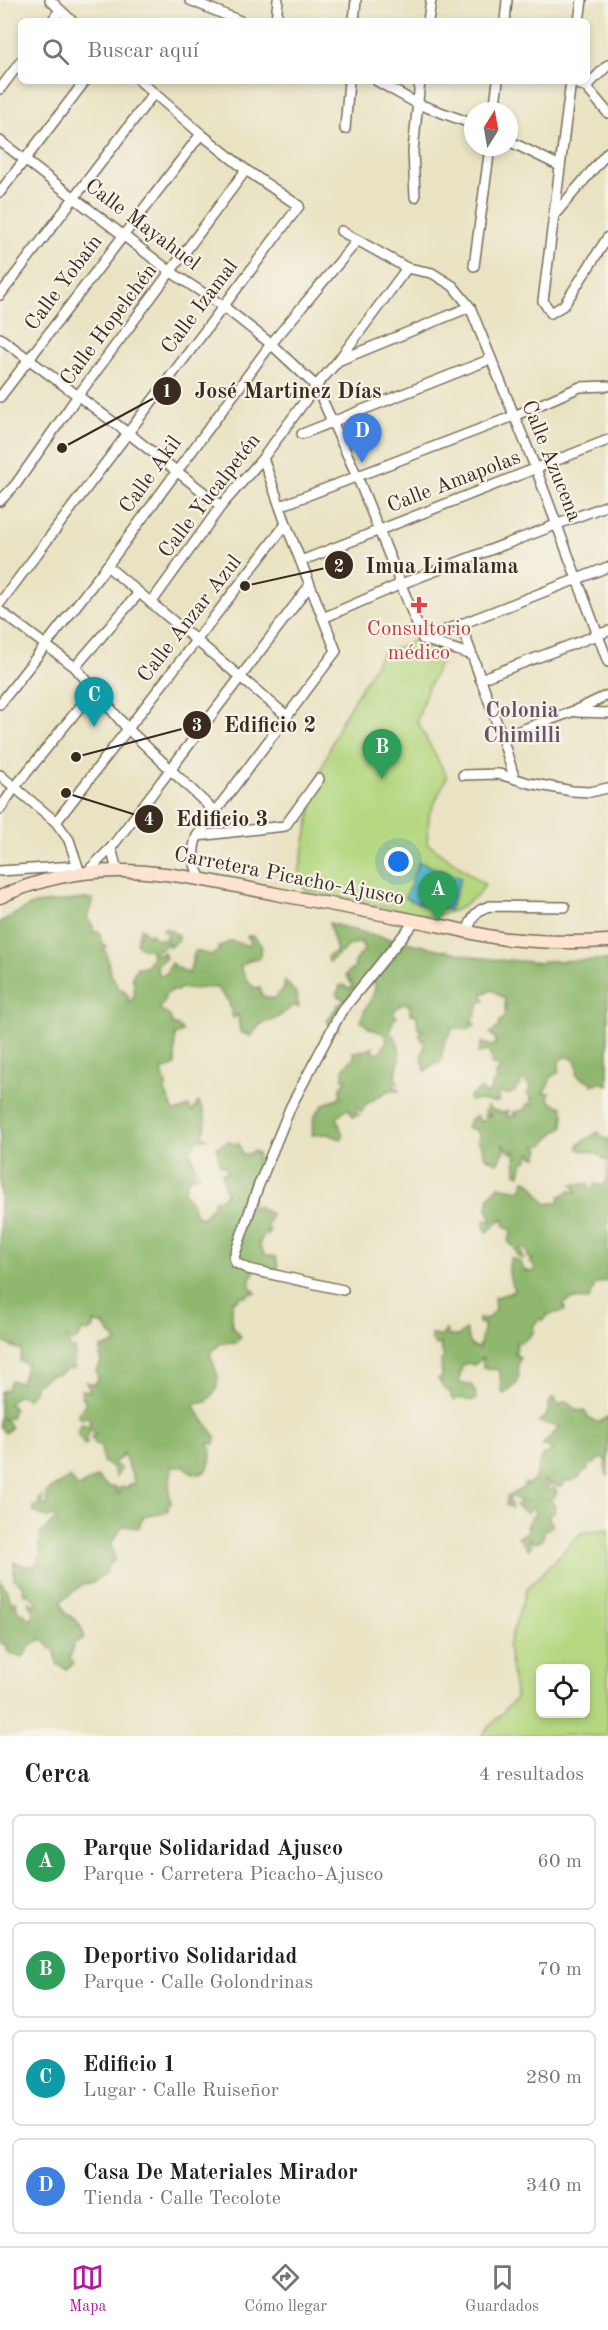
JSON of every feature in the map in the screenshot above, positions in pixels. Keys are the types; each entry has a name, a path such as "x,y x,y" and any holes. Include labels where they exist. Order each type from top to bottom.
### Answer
{"main road":[{"name":"Carretera Picacho-Ajusco","path":"0,897 46,880 81,871 146,871 201,879 506,939 574,943 608,941"}],"street":[{"path":"50,0 69,18"},
{"path":"190,0 205,3 234,18"},
{"path":"276,18 278,0"},
{"path":"354,18 356,0"},
{"path":"428,18 431,0"},
{"path":"505,18 507,0"},
{"path":"580,18 583,1"},
{"path":"54,18 60,10"},
{"path":"590,83 608,65"},
{"path":"0,89 18,66"},
{"path":"0,192 83,84"},
{"path":"144,84 246,170"},
{"path":"345,129 349,84"},
{"path":"382,84 418,104 464,120"},
{"path":"415,197 413,151 420,84"},
{"path":"495,102 498,84"},
{"path":"571,84 543,301 551,313 564,305 608,237"},
{"path":"577,84 586,87 608,113"},
{"path":"586,87 589,84"},
{"path":"0,295 154,93"},
{"name":"Calle Yobaín","path":"0,397 122,234 201,134"},
{"name":"Calle Mayahuel","path":"0,141 171,272 223,306 271,344 316,386"},
{"path":"518,145 560,166"},
{"path":"555,215 608,152"},
{"path":"474,266 489,156"},
{"name":"Calle Izamal","path":"0,603 299,206 246,170"},
{"name":"Calle Hopelchén","path":"0,501 16,484 77,397 246,170"},
{"name":"Calle Azucena","path":"341,231 407,268 432,273 453,286 470,307 536,469 608,662"},
{"name":"Calle Akil","path":"0,704 271,344 357,242"},
{"name":"Calle Yucalpetén","path":"151,603 221,506 263,458 407,268"},
{"path":"338,361 470,307"},
{"path":"0,338 128,433 221,506"},
{"path":"302,434 491,359"},
{"path":"316,386 380,530 423,639"},
{"path":"279,506 514,416 580,387 608,386"},
{"name":"Calle Amapolas","path":"301,561 608,440"},
{"path":"201,879 192,856 197,836 334,656 336,645 286,524 263,458"},
{"path":"323,618 401,584 608,505"},
{"name":"Calle Anzar Azul","path":"56,822 286,524"},
{"path":"106,566 287,716"},
{"path":"423,639 608,567"},
{"path":"0,871 81,871 111,848 242,678 310,585"},
{"path":"75,667 139,593"},
{"path":"0,611 75,667 93,691 127,728 214,811"},
{"path":"461,625 502,737 514,777"},
{"path":"480,679 608,631"},
{"path":"423,639 472,655"},
{"path":"0,809 15,787 93,691"},
{"path":"502,737 574,711 608,695"},
{"path":"574,711 608,713"},
{"path":"463,775 499,774 572,791 590,792 608,788"},
{"path":"0,775 56,822 69,840 81,871"},
{"path":"197,836 285,826 319,779"},
{"path":"111,848 117,870"},
{"path":"467,931 473,915 479,909 490,906 565,907"},
{"path":"343,1290 248,1269 236,1263 234,1257 258,1187 291,1106 341,1012 415,921"}],"green space":[{"path":"418,639 423,644 445,653 427,690 417,721 447,777 429,815 427,843 485,885 478,895 456,910 431,917 306,891 298,878 317,780 340,723 382,653"},
{"path":"93,899 87,918 93,926 93,933 99,931 102,944 107,947 103,950 106,952 110,972 119,989 124,990 129,997 127,1001 131,1001 135,992 132,977 137,967 146,967 152,957 150,949 142,948 136,943 141,928 149,936 151,933 154,938 164,940 167,934 163,929 166,928 178,935 179,940 169,947 168,942 164,947 155,951 157,955 164,952 166,958 156,965 160,976 166,974 171,963 189,974 195,951 212,955 219,951 219,947 231,941 250,946 251,942 247,936 254,936 262,947 259,958 240,966 246,979 255,988 260,988 262,996 274,999 284,988 285,981 296,993 299,1007 293,1006 277,1018 261,1024 250,1036 240,1032 238,1015 233,1018 229,1002 217,988 171,990 159,1008 170,1017 172,1024 178,1026 183,1032 175,1035 175,1065 162,1071 165,1091 174,1111 189,1106 193,1111 198,1102 205,1119 202,1136 208,1139 198,1139 190,1150 196,1171 200,1174 188,1179 184,1192 197,1216 202,1218 213,1205 214,1200 226,1194 222,1172 227,1173 226,1166 220,1165 217,1147 229,1141 233,1144 239,1143 242,1154 249,1154 253,1151 258,1154 251,1208 257,1206 271,1214 267,1227 270,1231 267,1236 265,1231 259,1245 265,1255 276,1257 278,1268 273,1272 263,1264 258,1265 250,1279 250,1287 256,1293 247,1294 247,1297 240,1296 232,1302 232,1327 241,1336 236,1342 221,1343 210,1353 218,1377 216,1391 206,1402 195,1404 194,1407 216,1437 215,1444 209,1443 211,1459 209,1466 206,1470 196,1474 183,1465 172,1466 169,1490 171,1504 168,1505 168,1510 145,1517 139,1528 123,1526 111,1544 115,1559 107,1568 106,1573 94,1582 82,1585 61,1601 66,1614 81,1626 84,1638 74,1643 70,1658 74,1663 66,1669 57,1664 55,1651 42,1639 31,1645 23,1657 12,1655 7,1651 6,1645 0,1643 0,1580 9,1594 12,1605 16,1600 20,1613 32,1619 33,1611 29,1601 34,1605 38,1603 29,1595 24,1594 23,1586 14,1579 14,1562 25,1566 35,1566 41,1555 41,1547 38,1546 41,1540 40,1535 53,1521 56,1522 52,1516 48,1518 34,1512 33,1507 40,1503 39,1499 42,1496 42,1506 47,1505 46,1494 70,1477 77,1488 97,1477 108,1487 116,1487 116,1493 120,1494 118,1490 121,1487 126,1488 135,1483 123,1453 121,1458 113,1463 121,1469 116,1477 112,1467 103,1462 101,1446 95,1444 91,1437 96,1435 91,1428 86,1440 88,1443 84,1445 77,1433 81,1424 88,1426 91,1421 87,1416 82,1419 78,1415 86,1402 81,1390 90,1391 86,1382 95,1384 98,1378 96,1371 102,1361 100,1360 101,1348 117,1343 104,1325 94,1322 94,1328 88,1332 82,1331 79,1338 72,1342 67,1337 65,1339 70,1349 75,1349 74,1369 69,1368 59,1374 52,1374 35,1385 34,1392 26,1399 24,1396 16,1396 9,1403 14,1409 11,1417 3,1419 11,1428 5,1433 0,1426 0,1392 7,1389 11,1380 21,1383 27,1364 20,1361 22,1350 0,1339 0,922 34,904"},
{"path":"329,923 372,935 475,957 542,963 543,961 608,960 608,1085 600,1082 592,1085 592,1082 581,1078 576,1074 578,1069 575,1060 566,1056 559,1061 559,1072 551,1077 542,1093 550,1093 548,1097 552,1103 562,1107 563,1127 543,1145 536,1146 540,1149 537,1157 531,1153 527,1161 522,1164 520,1175 516,1173 515,1151 511,1153 502,1143 505,1150 497,1163 485,1157 481,1144 478,1142 479,1134 476,1130 467,1128 470,1119 477,1116 480,1122 486,1118 484,1115 492,1116 485,1112 487,1106 503,1113 509,1110 507,1117 512,1117 515,1111 516,1118 518,1111 524,1110 527,1104 532,1105 530,1099 533,1098 527,1094 531,1087 523,1080 520,1086 514,1089 516,1091 509,1094 499,1093 498,1102 470,1101 469,1097 481,1089 485,1093 490,1093 491,1086 497,1080 495,1074 499,1071 499,1066 491,1065 492,1059 488,1051 478,1053 482,1042 491,1046 495,1045 496,1039 490,1033 499,1027 500,1021 505,1017 505,999 492,990 482,994 485,1001 480,1002 470,1022 475,1026 468,1030 454,1027 445,1041 440,1063 433,1064 425,1071 422,1055 425,1045 419,1034 423,1029 418,1029 417,1015 410,1014 410,1005 402,1004 393,1012 397,1017 392,1022 390,1033 395,1037 399,1048 395,1078 399,1083 393,1084 399,1091 389,1090 366,1104 361,1112 357,1107 355,1112 359,1115 353,1117 349,1109 343,1111 337,1118 342,1139 327,1134 312,1135 314,1116 324,1104 340,1097 341,1087 347,1080 343,1078 343,1069 355,1056 353,1052 367,1050 373,1046 372,1052 380,1053 387,1041 385,1034 369,1028 361,1021 374,992 375,981 356,993 339,1024 339,1030 327,1021 339,1004 343,1003 344,1000 336,994 339,986 344,985 349,989 353,986 346,975 350,970 354,970 355,960 364,951 361,942 350,945 329,962 327,957 337,951"},
{"path":"598,1132 605,1140 608,1138 608,1162 596,1153 579,1149 578,1145"},
{"path":"608,1162 608,1280 595,1284 589,1300 572,1299 564,1303 565,1311 547,1315 543,1320 540,1319 534,1324 533,1333 524,1341 515,1343 517,1346 515,1354 520,1357 519,1377 511,1389 504,1394 501,1391 500,1370 483,1368 483,1358 474,1365 467,1363 462,1366 459,1382 471,1385 476,1399 474,1401 458,1398 454,1401 450,1391 445,1390 438,1379 442,1377 441,1361 444,1357 440,1347 441,1343 435,1345 431,1334 441,1337 446,1330 448,1336 458,1336 466,1330 471,1346 479,1348 485,1325 478,1322 479,1319 488,1318 495,1311 494,1298 515,1289 509,1274 511,1258 519,1261 525,1271 533,1272 535,1267 529,1262 533,1260 528,1257 528,1251 520,1249 523,1259 517,1256 517,1251 508,1241 512,1231 505,1226 503,1218 487,1232 484,1226 485,1220 492,1221 487,1209 489,1197 499,1186 521,1190 525,1180 529,1181 546,1204 559,1202 560,1196 570,1191 577,1192 572,1184 589,1184 589,1188 593,1189 595,1184 602,1186 607,1182"},
{"path":"552,1398 556,1399 558,1406 566,1401 576,1410 584,1411 588,1417 598,1423 608,1417 608,1476 605,1472 606,1459 602,1458 587,1467 588,1470 577,1479 566,1481 560,1487 550,1483 548,1487 547,1481 543,1482 548,1491 554,1488 557,1493 550,1500 555,1506 554,1513 548,1516 553,1525 543,1532 541,1541 534,1543 527,1537 531,1546 528,1549 518,1537 529,1530 527,1528 531,1517 535,1515 531,1503 526,1504 531,1509 527,1513 515,1505 521,1502 511,1496 509,1499 512,1508 506,1505 507,1496 522,1489 525,1483 529,1485 533,1482 543,1454 548,1455 554,1450 542,1445 560,1427 539,1422 546,1416"},
{"path":"608,1529 608,1736 481,1736 516,1698 508,1646 527,1589 581,1533"}],"water":[{"path":"419,862 461,878 449,910 435,905 434,909 405,898"}],"place":[{"name":"José Martinez Días","path":"62,448"},
{"name":"Casa De Materiales Mirador","path":"362,463"},
{"name":"Imua Limalama","path":"245,586"},
{"name":"Consultorio médico","path":"419,605"},
{"name":"Edificio 1","path":"94,727"},
{"name":"Edificio 2","path":"76,757"},
{"name":"Deportivo Solidaridad","path":"382,779"},
{"name":"Edificio 3","path":"66,793"},
{"name":"Parque Solidaridad Ajusco","path":"438,921"}],"district":[{"name":"Colonia Chimilli","path":"522,724"}]}
